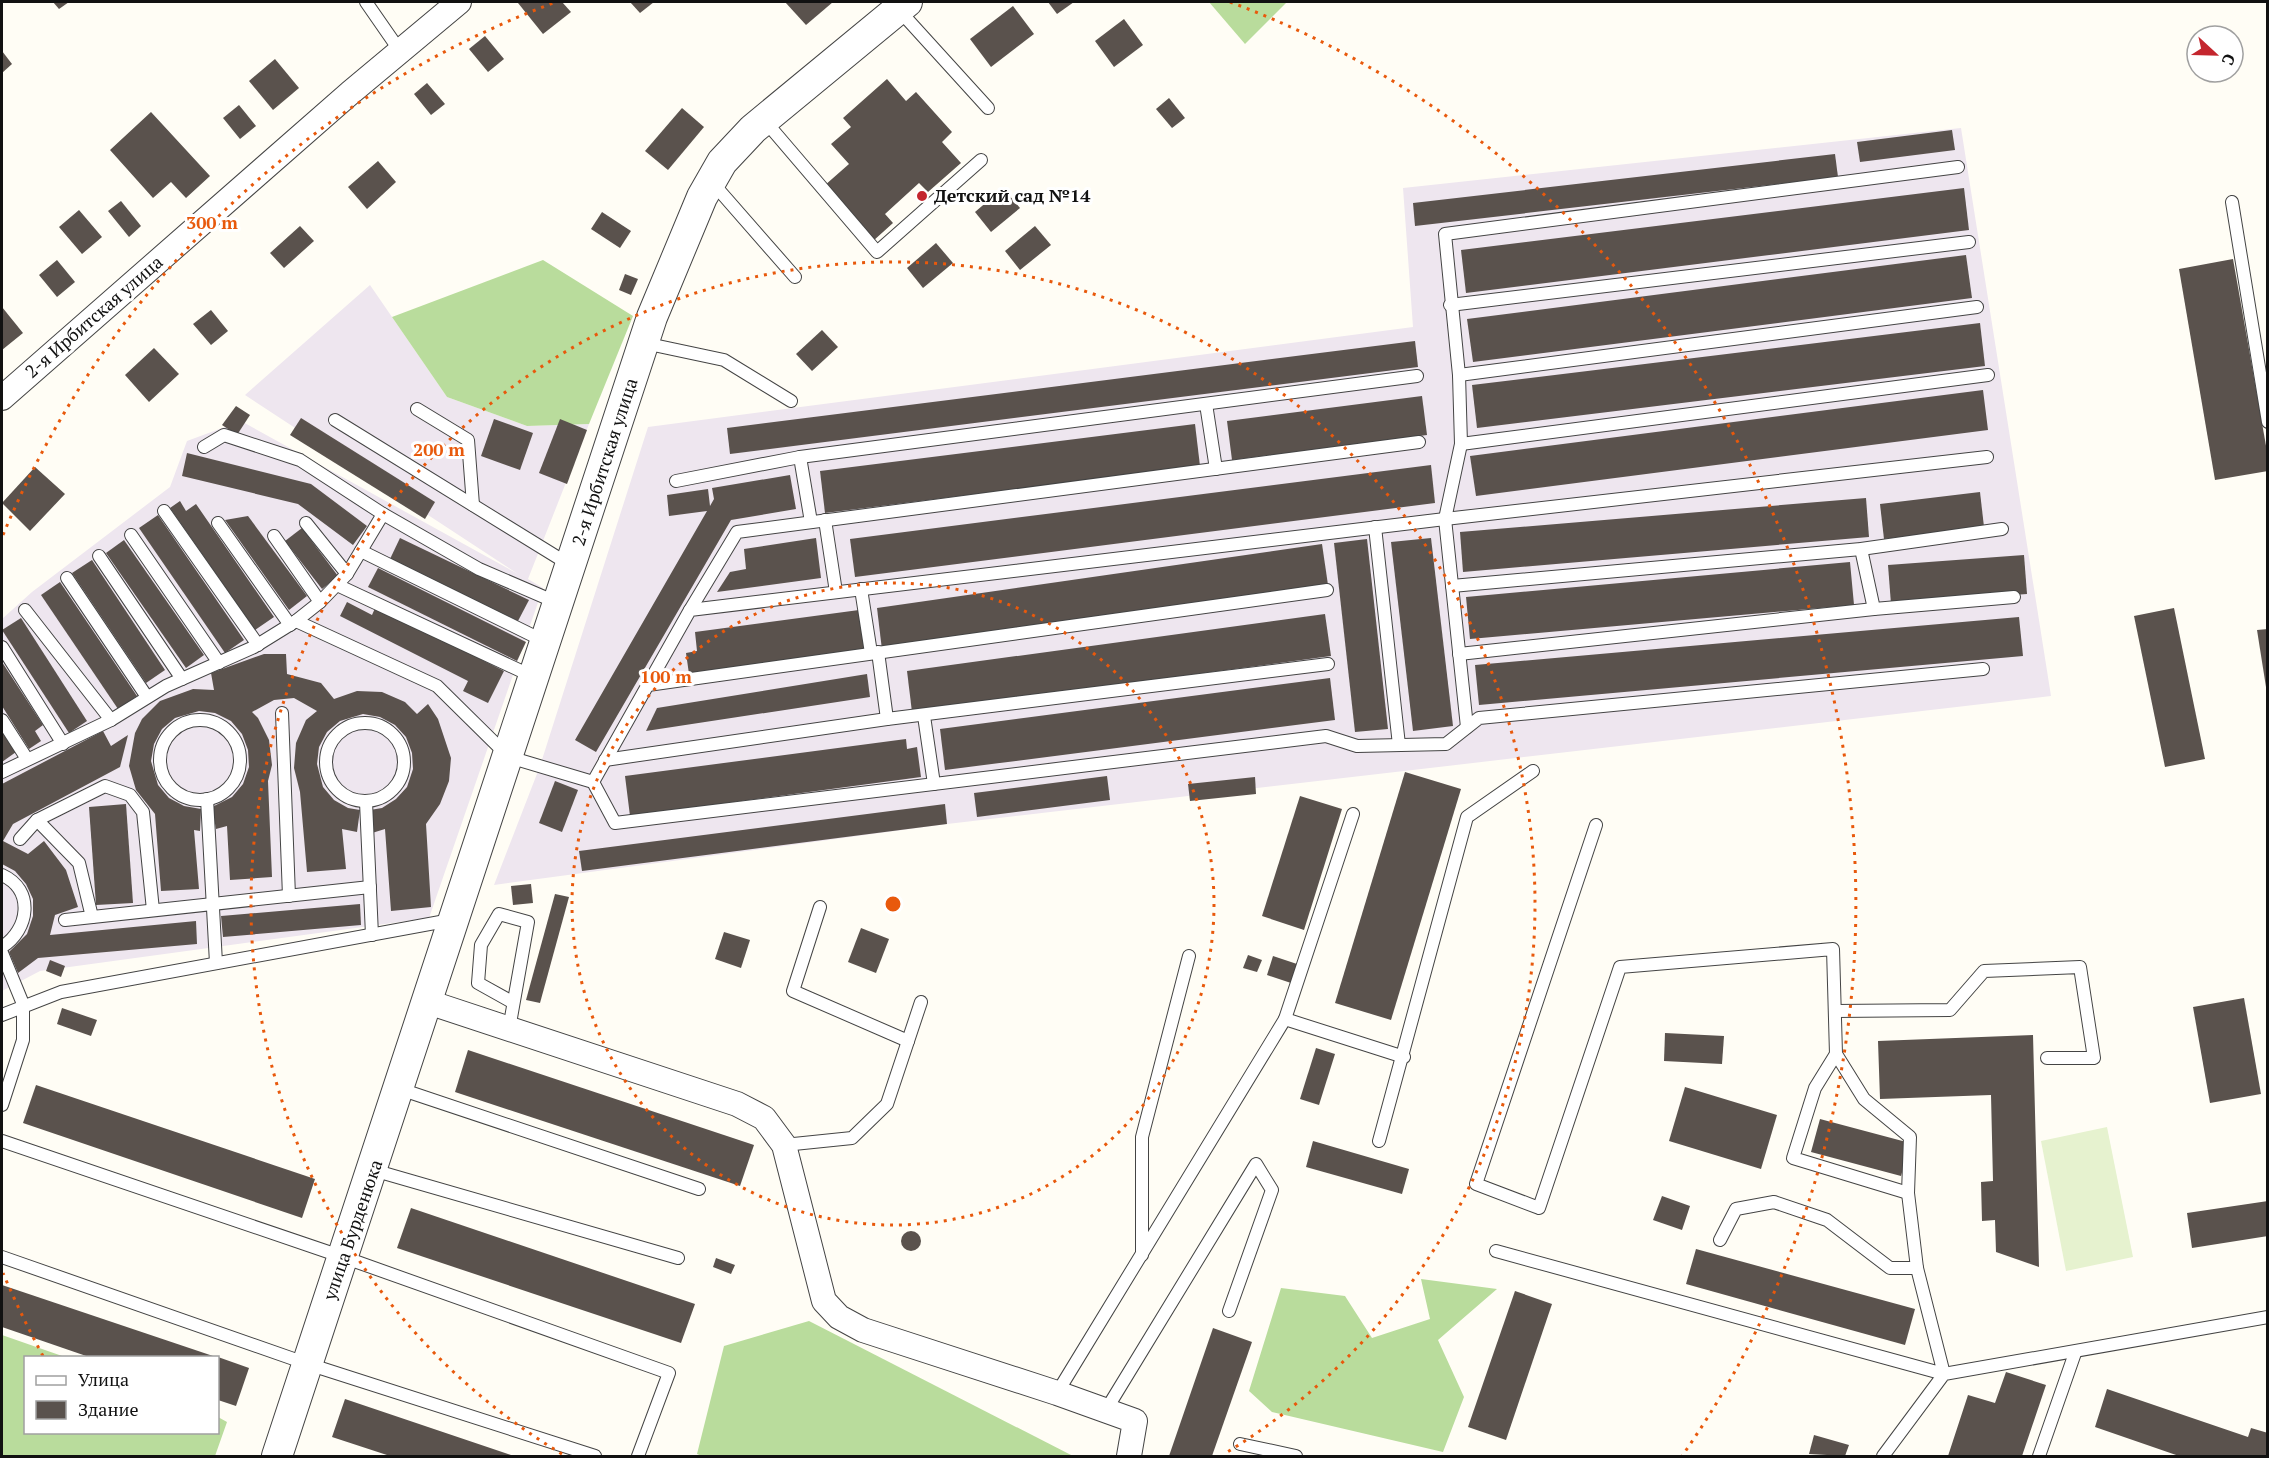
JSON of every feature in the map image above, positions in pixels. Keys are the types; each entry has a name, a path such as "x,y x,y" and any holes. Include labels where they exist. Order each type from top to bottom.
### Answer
{"street":[{"name":"2-я Ирбитская улица","path":"2,398 459,2"},
{"name":"2-я Ирбитская улица","path":"428,1002 644,343 670,273 711,181 722,162 764,120 902,5"},
{"path":"428,1002 738,1104 764,1118 784,1145 824,1301 839,1317 862,1330 1057,1393 1135,1421 1129,1456"},
{"name":"улица Бурденюка","path":"277,1456 428,1002"}],"lane":[{"path":"366,2 400,51"},
{"path":"902,5 988,108"},
{"path":"764,120 877,252 981,160"},
{"path":"1467,727 1445,519 1461,444 1459,375 1450,305 1445,234 1958,166"},
{"path":"711,181 795,277"},
{"path":"2232,202 2268,422"},
{"path":"1450,305 1969,242"},
{"path":"1459,375 1977,307"},
{"path":"644,343 724,360 791,401"},
{"path":"1461,444 1988,375"},
{"path":"676,481 800,457 1417,376"},
{"path":"1206,404 1216,469"},
{"path":"417,409 468,440 473,505"},
{"path":"335,420 571,565"},
{"path":"204,447 224,435 300,460 383,514 479,569 559,603"},
{"path":"593,782 737,532 1419,442"},
{"path":"800,457 811,522"},
{"path":"690,610 1375,527 1987,458"},
{"path":"164,511 258,645"},
{"path":"2,772 111,720 147,697 258,645 293,623 337,585 362,551 383,514"},
{"path":"825,520 836,592"},
{"path":"218,523 293,623 437,686 509,757 593,782 615,824 1326,736 1357,746 1446,744 1479,718 1983,669"},
{"path":"306,523 346,574"},
{"path":"1375,527 1399,745"},
{"path":"1452,585 1862,549 2002,529"},
{"path":"131,535 219,663"},
{"path":"274,536 320,602"},
{"path":"1862,549 1874,609"},
{"path":"362,551 547,642"},
{"path":"99,556 182,680"},
{"path":"67,578 147,697"},
{"path":"337,585 535,678"},
{"path":"861,589 887,720"},
{"path":"648,685 1327,590"},
{"path":"1459,654 1874,609 2014,597"},
{"path":"25,610 111,720"},
{"path":"2,647 63,744"},
{"path":"605,760 887,720 1328,664"},
{"path":"282,712 289,896"},
{"path":"924,716 934,784"},
{"path":"2,720 27,759"},
{"path":"197,721 211,722 224,728 233,738 239,750 240,764 236,778 228,789 217,797 207,799 190,799 177,793 168,783 161,767 161,753 166,740 175,729 197,721"},
{"path":"361,723 375,724 398,739 405,766 393,791 381,799 366,802 354,801 342,795 332,785 326,769 326,755 331,742 348,726 361,723"},
{"path":"1379,1141 1404,1057 1467,818 1533,771"},
{"path":"20,839 37,820 105,786 130,795 142,813 153,910"},
{"path":"207,799 216,963"},
{"path":"366,802 372,935"},
{"path":"1057,1393 1285,1019 1353,814"},
{"path":"37,820 78,863 92,917"},
{"path":"1596,825 1476,1184 1539,1208 1620,967 1833,949 1836,1054 1864,1099 1910,1137 1908,1193 1917,1268 1944,1374"},
{"path":"2,875 18,888 24,900 25,914 21,928 13,939 2,947"},
{"path":"65,920 370,887"},
{"path":"820,907 793,991 908,1041"},
{"path":"509,1029 528,922 499,914 481,945 478,983 512,1002"},
{"path":"2,1015 23,1004 61,992 455,920"},
{"path":"2,952 23,1004 23,1040 2,1105"},
{"path":"1142,1255 1142,1137 1189,956"},
{"path":"1835,1011 1950,1010 1984,971 2080,967 2094,1058 2047,1058"},
{"path":"784,1145 852,1138 887,1104 921,1002"},
{"path":"1285,1019 1404,1057"},
{"path":"1836,1054 1815,1088 1793,1158 1908,1193"},
{"path":"400,1089 699,1189"},
{"path":"2,1141 343,1257 669,1373 638,1456"},
{"path":"1106,1410 1256,1164 1272,1190 1229,1311"},
{"path":"373,1170 678,1258"},
{"path":"1720,1240 1736,1209 1774,1202 1827,1220 1890,1268 1917,1268"},
{"path":"1496,1251 1944,1374 2075,1353 2268,1317"},
{"path":"2,1257 308,1364 595,1456"},
{"path":"2039,1456 2075,1353"},
{"path":"1883,1456 1944,1374"},
{"path":"1240,1444 1296,1456"}],"shaded area":[{"path":"1961,128 2051,696 947,824 494,885 540,766 648,427 1413,327 1403,188"},
{"path":"370,285 447,397 527,426 589,424 528,579 543,588 429,918 40,971 2,991 2,619 32,592 170,487 187,441 241,421 518,574 245,395"}],"green space":[{"path":"1209,2 1287,2 1245,44"},
{"path":"543,260 633,316 589,424 527,426 447,397 392,317"},
{"path":"2107,1127 2133,1257 2066,1271 2041,1141"},
{"path":"1421,1279 1497,1289 1438,1340 1464,1397 1443,1452 1272,1412 1249,1391 1281,1288 1345,1296 1372,1338 1430,1319"},
{"path":"809,1321 1073,1456 702,1456 697,1454 724,1346"},
{"path":"2,1335 62,1356 24,1356 24,1434 219,1434 219,1418 227,1422 215,1456 2,1456"}],"building":[{"path":"53,2 69,2 59,9"},
{"path":"562,2 571,12 543,34 518,3"},
{"path":"630,2 654,2 640,13"},
{"path":"785,2 833,2 806,25"},
{"path":"1048,2 1074,2 1057,14"},
{"path":"1013,6 1034,34 991,67 970,39"},
{"path":"1124,19 1143,45 1114,67 1095,41"},
{"path":"485,36 504,59 488,72 469,49"},
{"path":"2,51 12,64 2,73"},
{"path":"275,59 299,88 273,110 249,81"},
{"path":"887,79 906,101 916,92 952,132 942,142 961,163 928,192 919,183 885,214 893,223 873,241 824,186 849,164 831,144 851,127 843,118"},
{"path":"427,83 445,104 431,115 414,94"},
{"path":"1169,98 1185,118 1172,128 1156,109"},
{"path":"239,105 256,126 240,139 223,118"},
{"path":"682,108 704,127 668,170 645,151"},
{"path":"151,112 210,176 186,198 171,182 153,198 110,150"},
{"path":"1952,130 1955,150 1860,162 1857,142"},
{"path":"1835,154 1838,177 1415,226 1413,203"},
{"path":"378,161 396,182 367,209 348,187"},
{"path":"1003,188 1020,208 991,232 975,212"},
{"path":"1964,188 1969,230 1466,293 1461,250"},
{"path":"121,201 141,226 129,237 108,211"},
{"path":"79,210 102,237 82,254 59,227"},
{"path":"602,212 631,231 620,248 591,229"},
{"path":"300,226 314,241 284,268 270,253"},
{"path":"1035,226 1051,245 1020,270 1005,251"},
{"path":"936,243 953,263 923,288 907,268"},
{"path":"1966,255 1972,298 1473,362 1467,319"},
{"path":"2233,259 2268,457 2268,471 2215,480 2179,269"},
{"path":"57,260 75,282 57,297 39,275"},
{"path":"625,274 638,279 631,295 619,290"},
{"path":"2,307 23,333 2,350"},
{"path":"211,310 228,331 211,345 193,324"},
{"path":"1980,323 1985,366 1477,428 1472,385"},
{"path":"822,330 838,347 812,371 796,354"},
{"path":"1415,341 1418,367 730,454 727,428"},
{"path":"154,348 179,374 149,402 125,375"},
{"path":"1983,390 1988,430 1476,496 1470,456"},
{"path":"1422,396 1427,435 1232,460 1227,421"},
{"path":"236,406 250,415 237,435 222,425"},
{"path":"301,418 435,502 425,519 290,435"},
{"path":"494,419 533,433 520,470 481,456"},
{"path":"560,419 587,430 567,484 539,473"},
{"path":"1195,424 1200,466 825,513 820,471"},
{"path":"187,453 311,484 367,526 353,545 298,504 182,476"},
{"path":"1431,465 1435,503 855,577 850,539"},
{"path":"35,467 65,494 30,531 2,503"},
{"path":"790,475 796,509 731,520 596,752 575,740 707,511 669,516 667,495 708,489 710,506 714,499 712,488"},
{"path":"1980,492 1984,527 1884,539 1880,504"},
{"path":"1866,498 1869,537 1463,572 1460,532"},
{"path":"180,501 186,511 196,504 274,617 255,630 170,508"},
{"path":"158,515 244,640 225,653 139,528"},
{"path":"248,516 307,596 289,610 225,520"},
{"path":"302,528 338,576 322,589 285,541"},
{"path":"400,538 529,600 518,621 390,559"},
{"path":"816,538 821,578 717,592 730,572 746,569 744,549"},
{"path":"1431,538 1453,726 1413,731 1391,542"},
{"path":"1367,539 1388,729 1355,732 1334,543"},
{"path":"124,540 204,655 186,668 106,553"},
{"path":"1322,544 1328,585 882,650 877,608"},
{"path":"2024,555 2027,594 1891,604 1888,565"},
{"path":"92,560 165,670 146,683 72,573"},
{"path":"1850,562 1854,605 1470,639 1466,597"},
{"path":"378,568 526,642 517,661 368,587"},
{"path":"60,582 137,696 118,709 41,595"},
{"path":"347,602 372,615 376,606 504,671 488,703 463,691 468,681 340,616"},
{"path":"2174,608 2205,759 2165,767 2134,616"},
{"path":"859,610 865,650 689,674 686,653 697,651 695,632"},
{"path":"1325,614 1331,656 912,712 907,671"},
{"path":"2019,617 2023,656 1479,705 1475,665"},
{"path":"21,618 87,721 69,733 2,630"},
{"path":"2268,629 2268,687 2266,687 2257,630"},
{"path":"264,654 286,654 287,674 321,683 334,699 357,691 382,692 405,702 417,714 428,704 438,719 451,758 449,781 440,804 426,824 431,907 391,911 385,829 372,833 370,810 382,808 396,799 407,787 413,769 412,753 406,737 395,725 380,717 363,714 340,721 327,732 319,747 317,764 323,787 334,800 348,808 360,810 357,832 342,829 346,869 307,872 300,792 294,768 296,743 306,720 317,711 294,698 274,700 252,712 258,718 269,740 272,765 268,781 272,877 230,880 227,826 216,829 212,807 232,797 243,784 249,767 248,750 242,734 231,721 215,713 199,711 175,718 162,729 154,744 151,761 158,785 169,798 184,806 201,809 200,831 194,830 199,889 161,891 155,814 136,790 129,766 135,733 142,719 160,701 193,689 214,690 211,673"},
{"path":"2,662 43,725 35,731 41,741 29,749 2,706"},
{"path":"867,674 870,697 646,731 657,708"},
{"path":"1330,678 1335,720 945,770 940,729"},
{"path":"2,730 16,752 2,762"},
{"path":"103,731 111,746 128,735 120,767 13,824 3,841 28,854 44,841 66,870 78,907 55,915 50,935 196,921 197,944 38,958 18,973 9,952 27,934 33,916 33,899 26,884 15,871 2,864 2,784"},
{"path":"906,739 907,749 917,747 921,777 630,816 625,776"},
{"path":"1405,772 1461,789 1391,1020 1335,1003"},
{"path":"1107,776 1110,800 977,817 974,793"},
{"path":"1255,777 1256,794 1190,801 1188,784"},
{"path":"555,781 578,790 562,832 539,823"},
{"path":"1300,796 1342,809 1304,930 1262,916"},
{"path":"126,804 133,903 96,905 89,807"},
{"path":"945,804 947,824 582,871 579,851"},
{"path":"531,884 533,903 513,905 511,886"},
{"path":"555,894 569,897 540,1003 526,1000"},
{"path":"360,904 361,925 223,937 221,916"},
{"path":"861,928 889,939 876,973 848,962"},
{"path":"724,932 750,940 741,968 715,959"},
{"path":"1248,955 1262,960 1257,972 1243,968"},
{"path":"1273,956 1300,965 1294,984 1267,975"},
{"path":"50,960 65,966 61,977 46,971"},
{"path":"2244,998 2261,1094 2210,1103 2193,1007"},
{"path":"62,1008 97,1020 91,1036 57,1024"},
{"path":"1665,1033 1724,1036 1722,1064 1664,1061"},
{"path":"2033,1035 2039,1267 1996,1252 1995,1220 1982,1221 1981,1182 1993,1181 1991,1095 1880,1099 1878,1041"},
{"path":"1316,1048 1335,1054 1319,1105 1300,1099"},
{"path":"468,1050 754,1145 740,1186 455,1092"},
{"path":"36,1085 315,1179 302,1218 23,1123"},
{"path":"1685,1087 1777,1115 1761,1169 1669,1141"},
{"path":"1820,1119 1910,1143 1901,1176 1811,1152"},
{"path":"1313,1141 1409,1169 1402,1194 1306,1167"},
{"path":"1662,1196 1690,1206 1682,1230 1653,1220"},
{"path":"2268,1201 2268,1236 2192,1248 2187,1213"},
{"path":"411,1208 695,1304 681,1343 397,1248"},
{"path":"911,1231 918,1234 921,1241 918,1248 911,1251 904,1248 901,1241 904,1234"},
{"path":"1696,1249 1915,1309 1905,1345 1686,1284"},
{"path":"716,1258 735,1265 731,1274 713,1267"},
{"path":"2,1285 213,1356 86,1356 2,1327"},
{"path":"1515,1291 1552,1304 1506,1440 1468,1427"},
{"path":"1213,1328 1252,1342 1212,1456 1169,1456"},
{"path":"219,1357 249,1368 236,1406 219,1400"},
{"path":"2006,1372 2046,1385 2022,1456 1948,1456 1968,1395 1995,1403"},
{"path":"2107,1389 2248,1437 2251,1428 2268,1433 2268,1456 2179,1456 2095,1427"},
{"path":"345,1399 514,1456 390,1456 332,1437"},
{"path":"1814,1435 1849,1445 1845,1456 1809,1454"}],"place":[{"name":"Детский сад №14","path":"922,196"}]}
